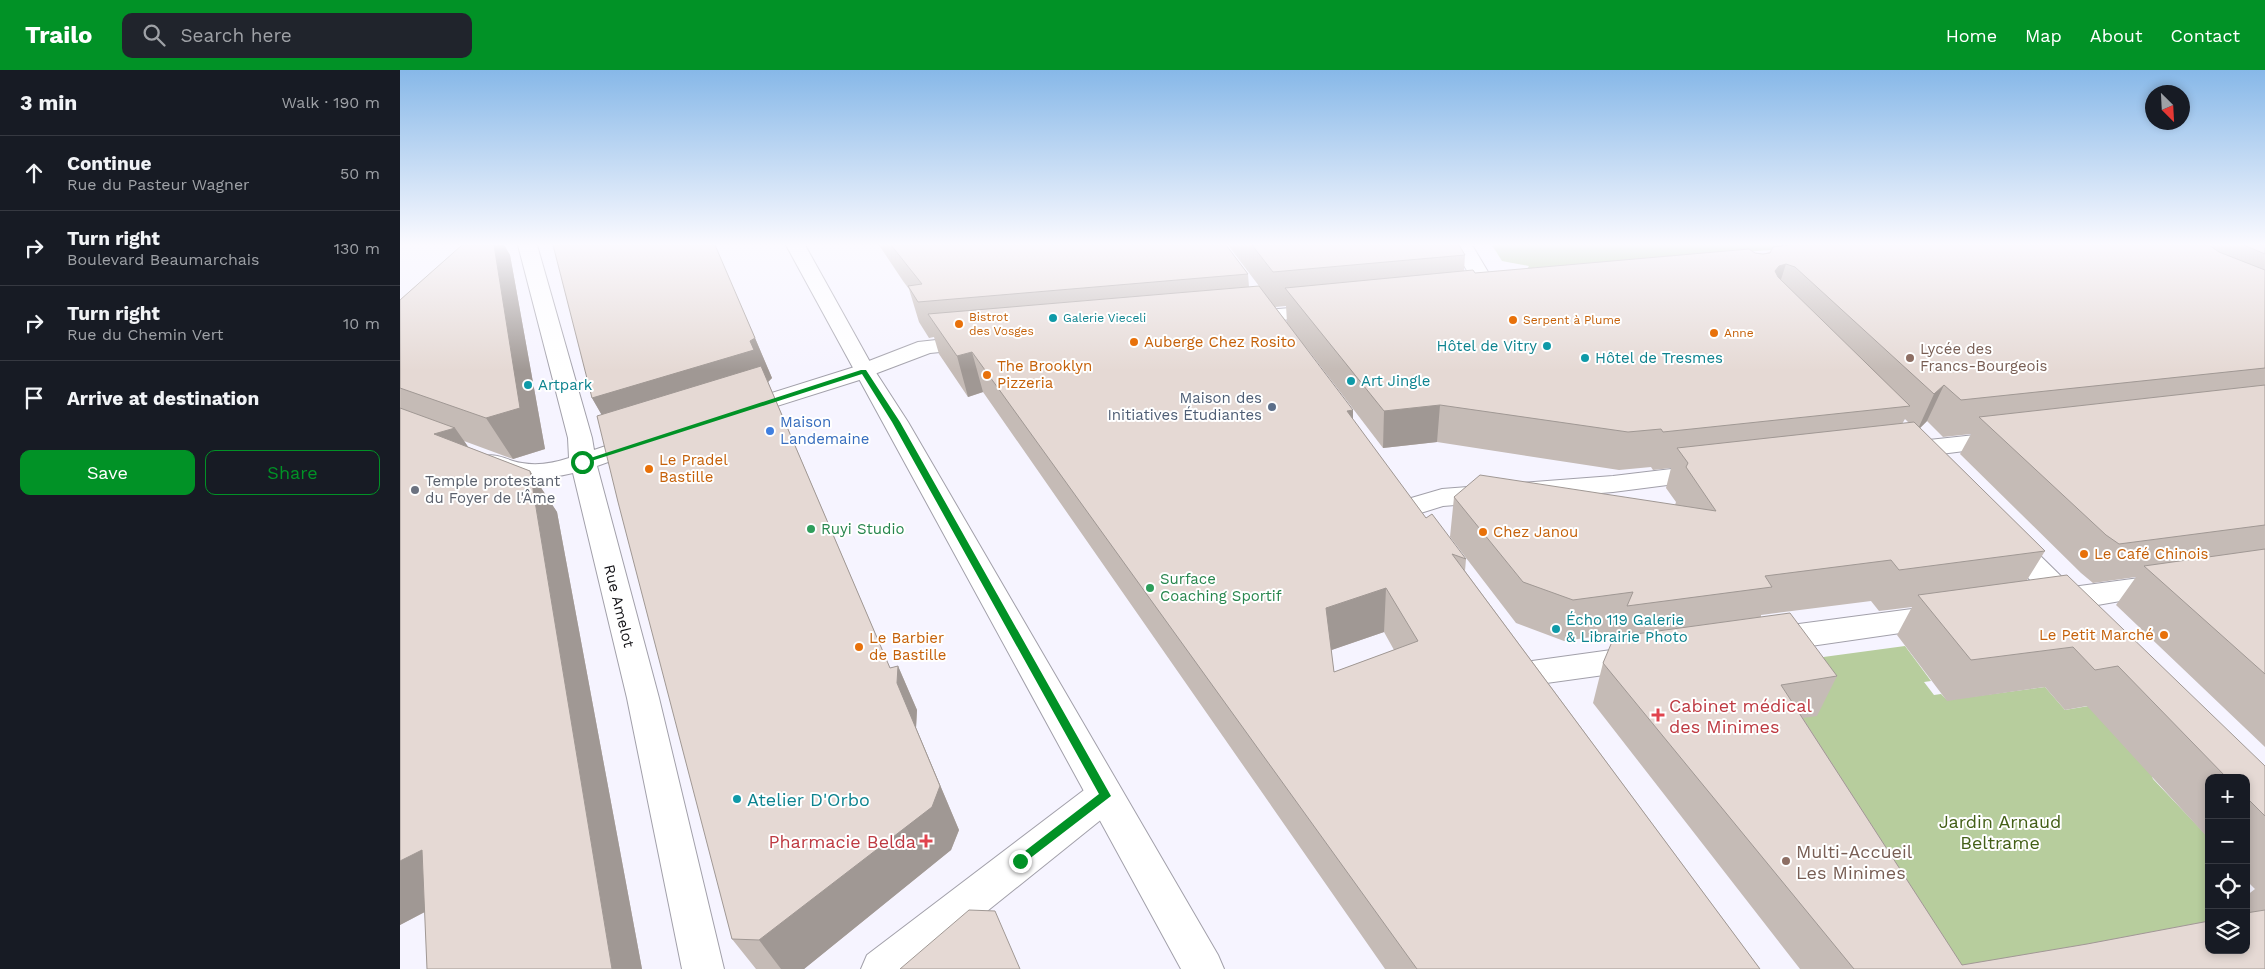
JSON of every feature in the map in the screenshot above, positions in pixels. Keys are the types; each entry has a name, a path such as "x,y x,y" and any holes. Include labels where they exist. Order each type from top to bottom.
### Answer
{"street":[{"name":"Rue Amelot","path":"539,287 580,438 582,462 643,698 703,969"},
{"path":"818,287 864,371 896,422 1203,969"},
{"path":"1474,296 1511,290 1502,287"},
{"path":"1219,320 1261,307 1347,309"},
{"path":"1261,307 1288,341"},
{"path":"720,417 864,371 926,347 994,341"},
{"path":"472,454 509,468 532,472 582,462 664,435"},
{"path":"1873,454 1910,440 2023,437"},
{"path":"1910,440 1943,475"},
{"path":"1428,530 1404,498 1442,498 1612,484 1728,471"},
{"path":"1991,524 2088,620"},
{"path":"2028,604 2186,582"},
{"path":"1739,644 1970,612"},
{"path":"1554,703 1525,664 1663,655"},
{"path":"882,969 1105,796"}],"green space":[{"name":"Jardin Arnaud Beltrame","path":"1905,646 1931,681 1924,682 1934,695 1941,694 1947,700 2045,687 2065,710 2124,700 2153,779 2205,834 2205,950 2107,969 1837,969 1674,739 1816,658"}],"building":[{"path":"415,287 501,287 520,408 486,418 400,388 400,300"},
{"path":"564,287 733,287 755,338 750,341 754,350 592,398"},
{"path":"909,287 1095,287 918,302"},
{"path":"1260,287 1353,410 1347,411 1426,518 1432,514 1466,559 1452,554 1760,969 1417,969 972,352 957,356 928,314","holes":["1386,588 1418,641 1334,672 1326,608"]},
{"path":"1788,287 1910,406 1663,432 1661,429 1628,432 1440,405 1384,411 1285,288"},
{"path":"1817,287 2265,287 2265,368 1961,400 1944,385 1934,394"},
{"path":"761,366 890,668 898,666 897,683 940,786 932,807 759,940 732,939 597,416"},
{"path":"2265,385 2265,525 2119,544 2106,535 1979,417"},
{"path":"400,408 455,428 434,434 530,471 612,969 427,969 422,850 400,861"},
{"path":"1914,422 2045,551 1899,570 1891,560 1765,576 1772,587 1627,606 1633,592 1573,600 1523,582 1454,497 1480,475 1716,511 1686,467 1688,463 1677,448"},
{"path":"2265,549 2265,674 2144,566"},
{"path":"2067,575 2265,766 2265,816 2250,801 2250,774 2223,774 2118,666 2095,670 2073,647 1971,660 1918,595"},
{"path":"1790,613 1837,676 1781,685 1962,965 2205,922 2205,954 2250,954 2250,912 2265,910 2265,969 1854,969 1603,663 1614,637"},
{"path":"969,910 995,911 1020,969 900,969"}],"place":[{"name":"Galerie Vieceli","path":"1053,318"},
{"name":"Serpent à Plume","path":"1513,320"},
{"name":"Bistrot des Vosges","path":"959,324"},
{"name":"Anne","path":"1714,333"},
{"name":"Auberge Chez Rosito","path":"1134,342"},
{"name":"Hôtel de Vitry","path":"1547,346"},
{"name":"Hôtel de Tresmes","path":"1585,358"},
{"name":"Lycée des Francs-Bourgeois","path":"1910,358"},
{"name":"The Brooklyn Pizzeria","path":"987,375"},
{"name":"Art Jingle","path":"1351,381"},
{"name":"Artpark","path":"528,385"},
{"name":"Maison des Initiatives Étudiantes","path":"1272,407"},
{"name":"Maison Landemaine","path":"770,431"},
{"name":"Le Pradel Bastille","path":"649,469"},
{"name":"Temple protestant du Foyer de l'Âme","path":"415,490"},
{"name":"Ruyi Studio","path":"811,529"},
{"name":"Chez Janou","path":"1483,532"},
{"name":"Le Café Chinois","path":"2084,554"},
{"name":"Surface Coaching Sportif","path":"1150,588"},
{"name":"Écho 119 Galerie & Librairie Photo","path":"1556,629"},
{"name":"Le Petit Marché","path":"2164,635"},
{"name":"Le Barbier de Bastille","path":"859,647"},
{"name":"Cabinet médical des Minimes","path":"1658,715"},
{"name":"Atelier D'Orbo","path":"737,799"},
{"name":"Pharmacie Belda","path":"926,841"},
{"name":"Multi-Accueil Les Minimes","path":"1786,861"}],"route":[{"path":"582,462 864,371 896,422 1105,796 1020,861"}]}
